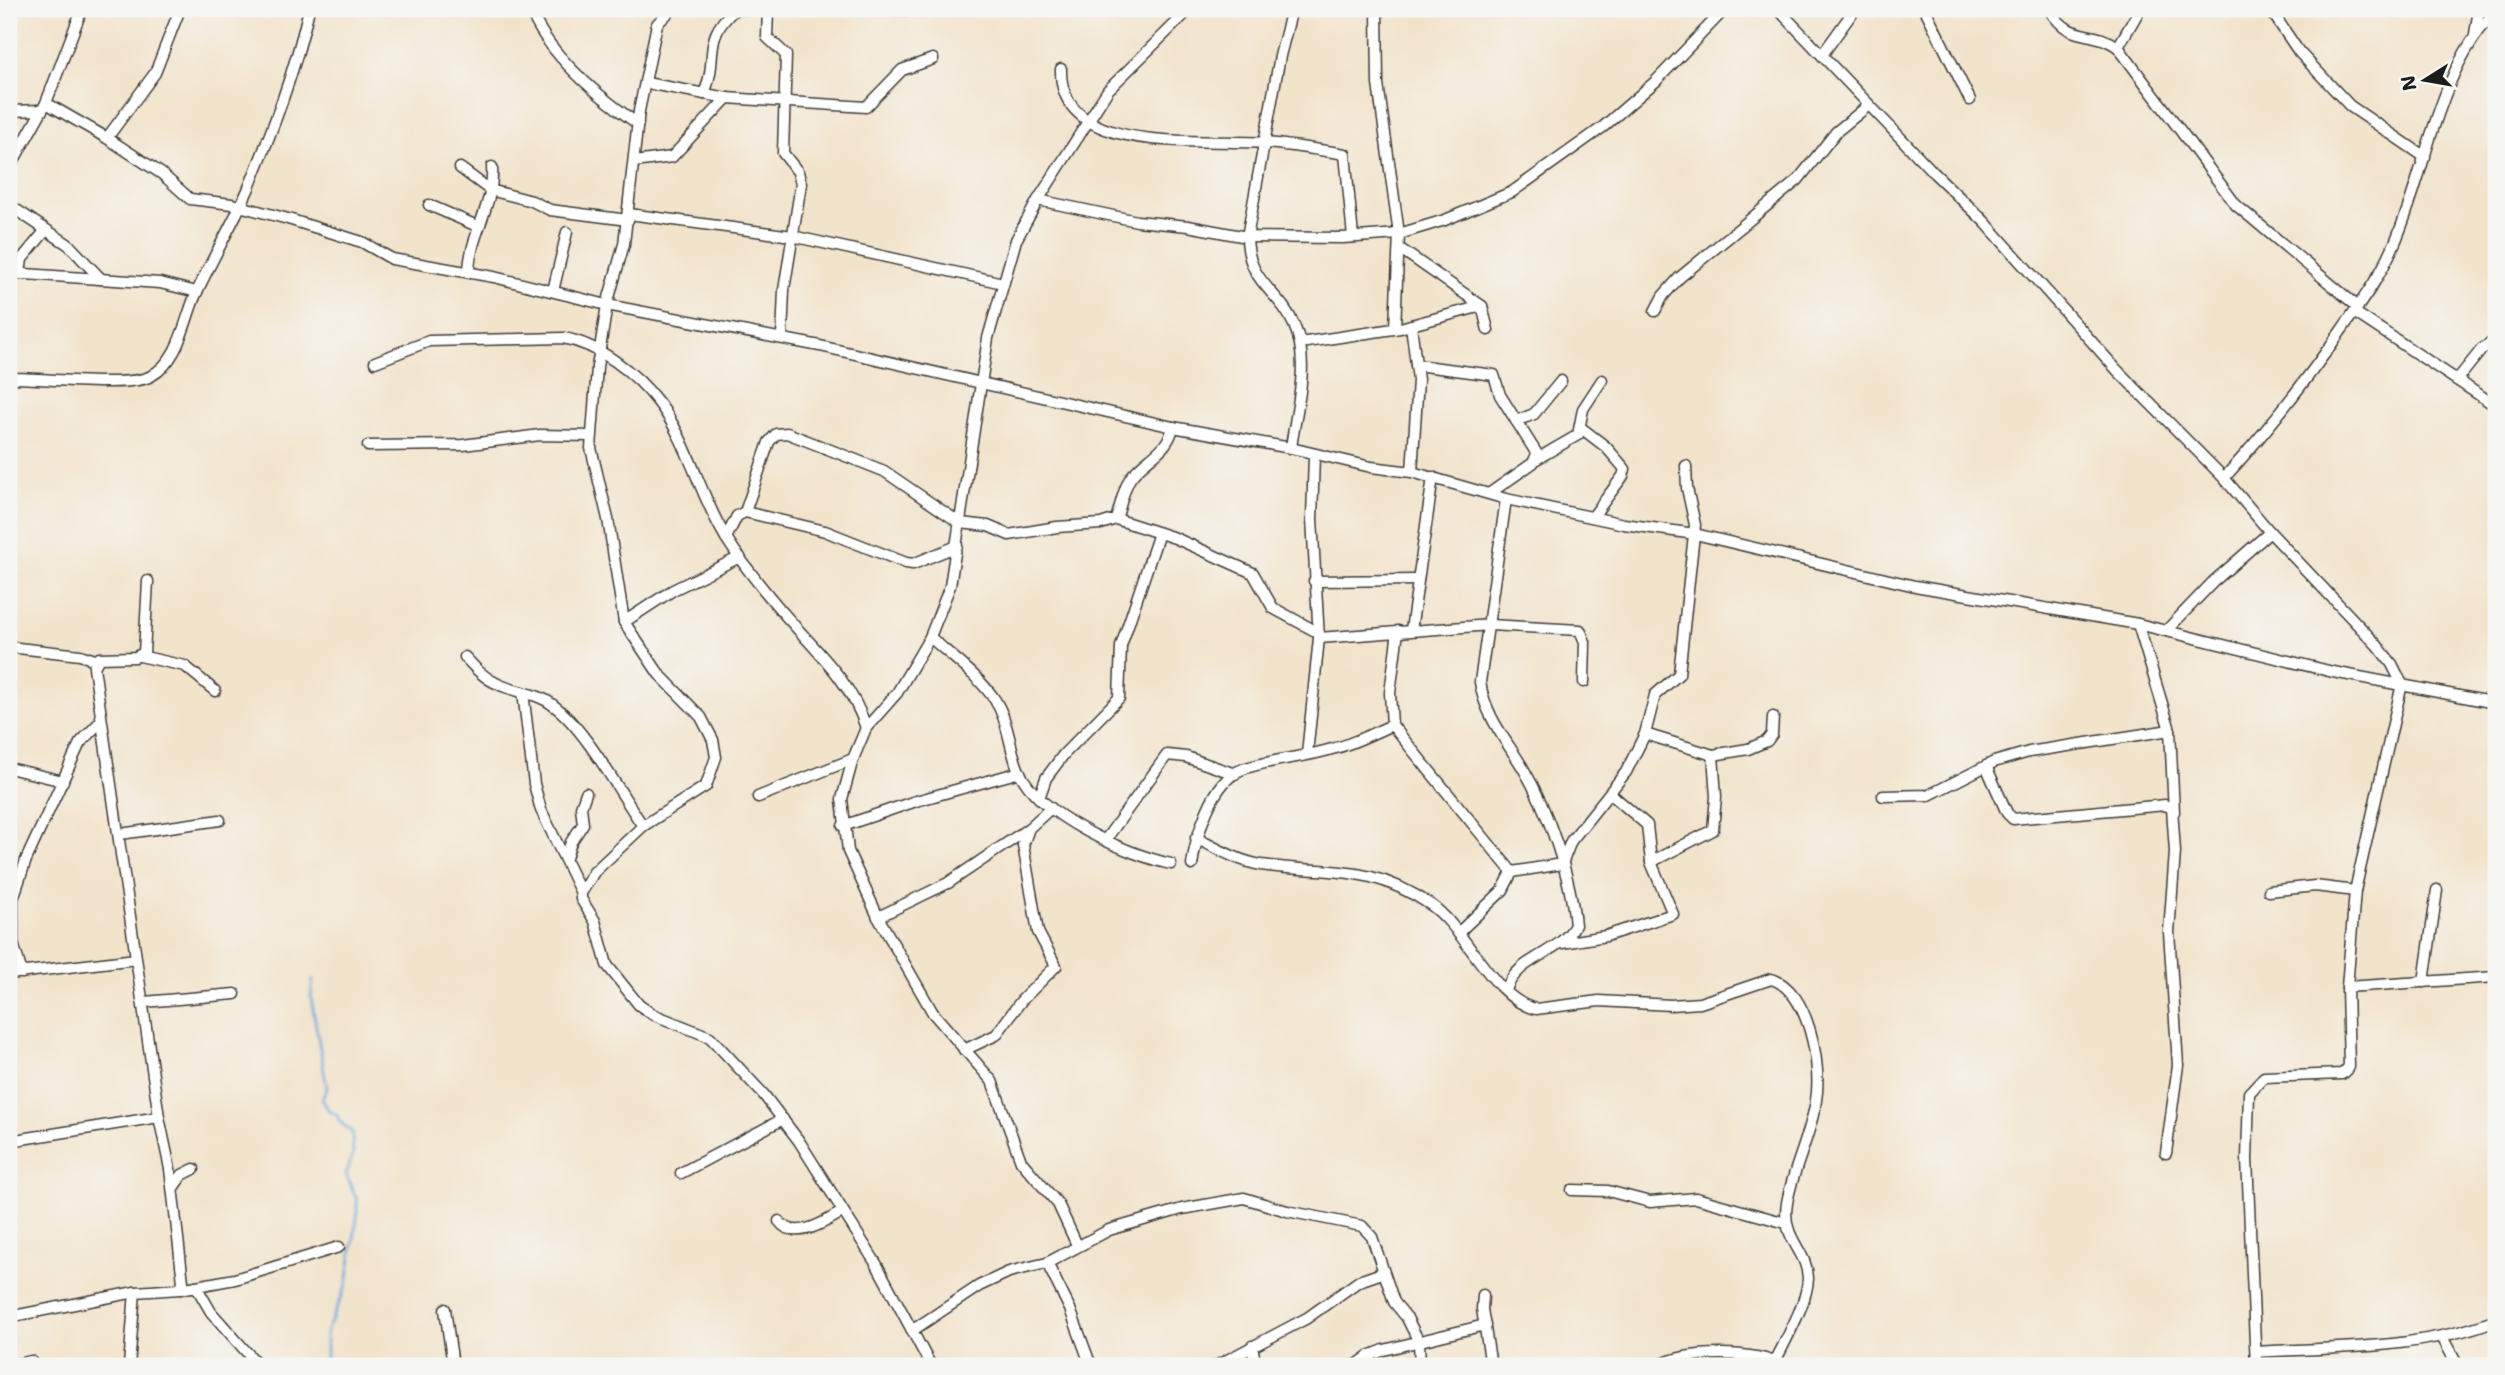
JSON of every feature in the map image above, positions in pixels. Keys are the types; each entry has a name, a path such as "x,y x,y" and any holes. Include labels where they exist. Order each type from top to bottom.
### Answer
{"street":[{"path":"9,169 44,106 82,9"},
{"path":"107,138 155,73 180,9"},
{"path":"9,378 124,383 147,379 164,366 172,355 197,292 239,207 290,78 309,9"},
{"path":"530,9 542,32 576,72 603,98 638,124"},
{"path":"581,893 594,872 643,826 706,786 712,778 716,757 713,740 701,717 659,674 624,622 608,519 592,463 591,436 600,353 607,305 629,217 638,124 657,24 672,9"},
{"path":"704,94 711,73 716,30 735,9"},
{"path":"743,9 821,9"},
{"path":"849,9 911,10"},
{"path":"1077,1245 1058,1204 1021,1161 992,1081 933,1013 878,918 848,851 843,826 842,799 853,759 866,728 897,693 930,637 950,586 988,338 1016,240 1038,200 1122,73 1190,9"},
{"path":"1291,448 1302,364 1300,343 1293,323 1259,281 1247,249 1247,237 1280,56 1292,9"},
{"path":"1377,9 1378,84 1399,234 1395,328"},
{"path":"1038,200 1137,222 1188,226 1247,237 1399,234 1444,220 1523,185 1614,118 1656,81 1725,9"},
{"path":"1778,9 1984,221 2117,370 2224,478 2270,532 2377,645 2392,664 2402,684 2355,891 2347,987 2350,1059 2347,1071 2342,1074 2264,1077 2249,1093 2247,1159 2256,1366"},
{"path":"1822,55 1855,9"},
{"path":"1925,9 1970,100"},
{"path":"2049,9 2068,31 2103,39 2118,47 2236,205 2356,309 2496,406"},
{"path":"2118,47 2140,9"},
{"path":"2270,9 2299,51 2350,106 2425,157"},
{"path":"2224,478 2282,414 2377,280 2394,246 2425,157 2431,131 2475,34 2479,9"},
{"path":"768,11 768,39 783,50 788,60 783,102 783,153 798,172 801,184 783,290 782,338"},
{"path":"2475,34 2496,11"},
{"path":"646,83 727,98 866,107 902,70 933,59"},
{"path":"1061,69 1061,90 1067,101 1089,123 1130,136 1265,143 1345,154 1353,237"},
{"path":"634,162 672,157 727,98"},
{"path":"1655,311 1679,278 1798,180 1836,132 1869,105"},
{"path":"9,111 44,106 107,138 162,174 190,199 239,207 362,243 392,259 553,290 607,305 782,338 1173,427 1412,472 1506,499 1594,515 1624,524 1695,534 1915,586 2138,624 2333,671 2496,703"},
{"path":"469,273 469,254 490,190 492,167"},
{"path":"460,168 490,190 532,201 550,210 792,236 1003,283"},
{"path":"9,205 87,261 102,279"},
{"path":"429,205 477,226"},
{"path":"20,274 22,259 46,230"},
{"path":"553,290 567,232"},
{"path":"1399,248 1482,306 1488,330"},
{"path":"9,273 160,283 197,292"},
{"path":"1300,343 1411,325 1482,306"},
{"path":"1411,325 1416,365 1417,423 1412,472"},
{"path":"375,362 429,341 563,338 578,341 615,362 658,401 726,538 775,603 838,674 861,712 866,728"},
{"path":"2457,380 2482,349 2496,340"},
{"path":"1416,365 1493,374 1500,395 1534,446 1535,460"},
{"path":"1490,494 1535,460 1573,440 1580,427 1583,409 1602,380"},
{"path":"1516,421 1534,414 1561,381"},
{"path":"1116,519 1132,476 1167,445 1173,427"},
{"path":"1580,427 1606,447 1625,469 1623,476 1594,515"},
{"path":"745,512 769,442 776,435 787,433 884,471 960,523 988,526 1009,535 1057,527 1101,524 1116,519 1159,533 1253,573 1273,608 1319,635 1490,625 1580,630 1585,642 1584,682"},
{"path":"368,446 463,445 540,435 591,436"},
{"path":"1307,754 1318,669 1319,635 1312,519 1314,455"},
{"path":"1562,864 1571,841 1611,794 1644,734 1654,695 1678,677 1696,518 1687,488 1686,466"},
{"path":"1411,630 1433,477"},
{"path":"1506,499 1480,682 1482,693 1503,739 1538,799 1562,864 1575,925 1562,943 1514,975 1506,990"},
{"path":"726,538 737,516 745,512 825,531 906,563 913,564 957,546"},
{"path":"2166,631 2213,582 2270,532"},
{"path":"1039,798 1046,778 1064,754 1119,698 1121,646 1159,533"},
{"path":"624,622 673,590 740,556"},
{"path":"1314,581 1418,580"},
{"path":"141,656 144,653 147,631 148,581"},
{"path":"2138,624 2169,730 2174,813 2175,852 2169,932 2178,1065 2166,1153"},
{"path":"1398,631 1390,693 1392,725 1512,872"},
{"path":"930,637 994,698 1003,715 1020,772 1039,798 1051,808 1140,857 1171,864"},
{"path":"9,647 80,655 95,660 141,656 184,666 215,691"},
{"path":"465,657 482,675 499,685 539,695 555,706 576,728 643,826"},
{"path":"95,660 100,722 120,834 159,1118 172,1189 183,1274 180,1289"},
{"path":"523,692 534,783 541,810 599,931 607,965 639,1005 652,1014 710,1037 783,1119 817,1166 932,1366"},
{"path":"1644,734 1713,755 1748,749 1767,741 1772,734 1773,717"},
{"path":"22,973 13,943 13,899 26,860 80,743 100,722"},
{"path":"1192,865 1196,838 1210,805 1225,782 1240,769 1333,749 1392,725"},
{"path":"1883,796 1929,795 1986,766 2029,752 2169,730"},
{"path":"1106,839 1167,755 1186,757 1235,774"},
{"path":"1651,862 1713,830 1716,797 1713,755"},
{"path":"758,797 853,759"},
{"path":"1986,766 2007,813 2013,819 2165,805 2174,813"},
{"path":"9,768 63,781"},
{"path":"843,826 916,801 1020,772"},
{"path":"566,859 571,842 583,824 581,807 586,793"},
{"path":"1562,943 1606,936 1671,916 1672,906 1651,862 1645,820 1611,794"},
{"path":"878,918 948,883 1029,828 1051,808"},
{"path":"120,834 220,820"},
{"path":"964,1050 996,1035 1021,1001 1056,966 1035,920 1023,845 1029,828"},
{"path":"1196,838 1260,865 1354,871 1401,887 1433,906 1516,1002 1536,1009 1599,1002 1671,1005 1700,1003 1771,979 1786,986 1796,995 1807,1022 1817,1089 1787,1202 1786,1223 1808,1278 1791,1330 1778,1364 1741,1356 1690,1356 1660,1366"},
{"path":"1512,872 1562,864"},
{"path":"1458,933 1503,890 1512,872"},
{"path":"2269,891 2315,886 2355,891"},
{"path":"2424,982 2437,890"},
{"path":"9,974 136,959"},
{"path":"2347,987 2496,977"},
{"path":"144,1002 235,994"},
{"path":"9,1141 159,1118"},
{"path":"681,1173 783,1119"},
{"path":"172,1189 182,1175 194,1169"},
{"path":"1572,1190 1608,1191 1650,1202 1696,1198 1716,1201 1786,1223"},
{"path":"913,1330 979,1286 1009,1272 1047,1263 1077,1245 1141,1219 1244,1198 1287,1211 1349,1221 1362,1226 1371,1237 1394,1302 1407,1318 1419,1342 1420,1366"},
{"path":"779,1221 790,1230 801,1230 842,1212"},
{"path":"9,1317 135,1293 196,1286 271,1269 339,1247"},
{"path":"1047,1263 1070,1309 1091,1366"},
{"path":"1216,1366 1307,1318 1359,1281 1382,1273"},
{"path":"196,1286 211,1312 259,1366"},
{"path":"129,1366 135,1293"},
{"path":"1483,1295 1491,1366"},
{"path":"445,1309 453,1366"},
{"path":"2256,1352 2381,1346 2442,1337 2496,1320"},
{"path":"1355,1366 1369,1356 1485,1325"},
{"path":"2442,1337 2458,1366"},
{"path":"1252,1346 1255,1366"},
{"path":"9,1366 31,1361"}],"waterway":[{"path":"313,979 311,998 327,1088 322,1099 329,1111 337,1115 339,1121 352,1132 353,1154 346,1174 357,1200 357,1219 347,1284 326,1333 326,1366"}]}
